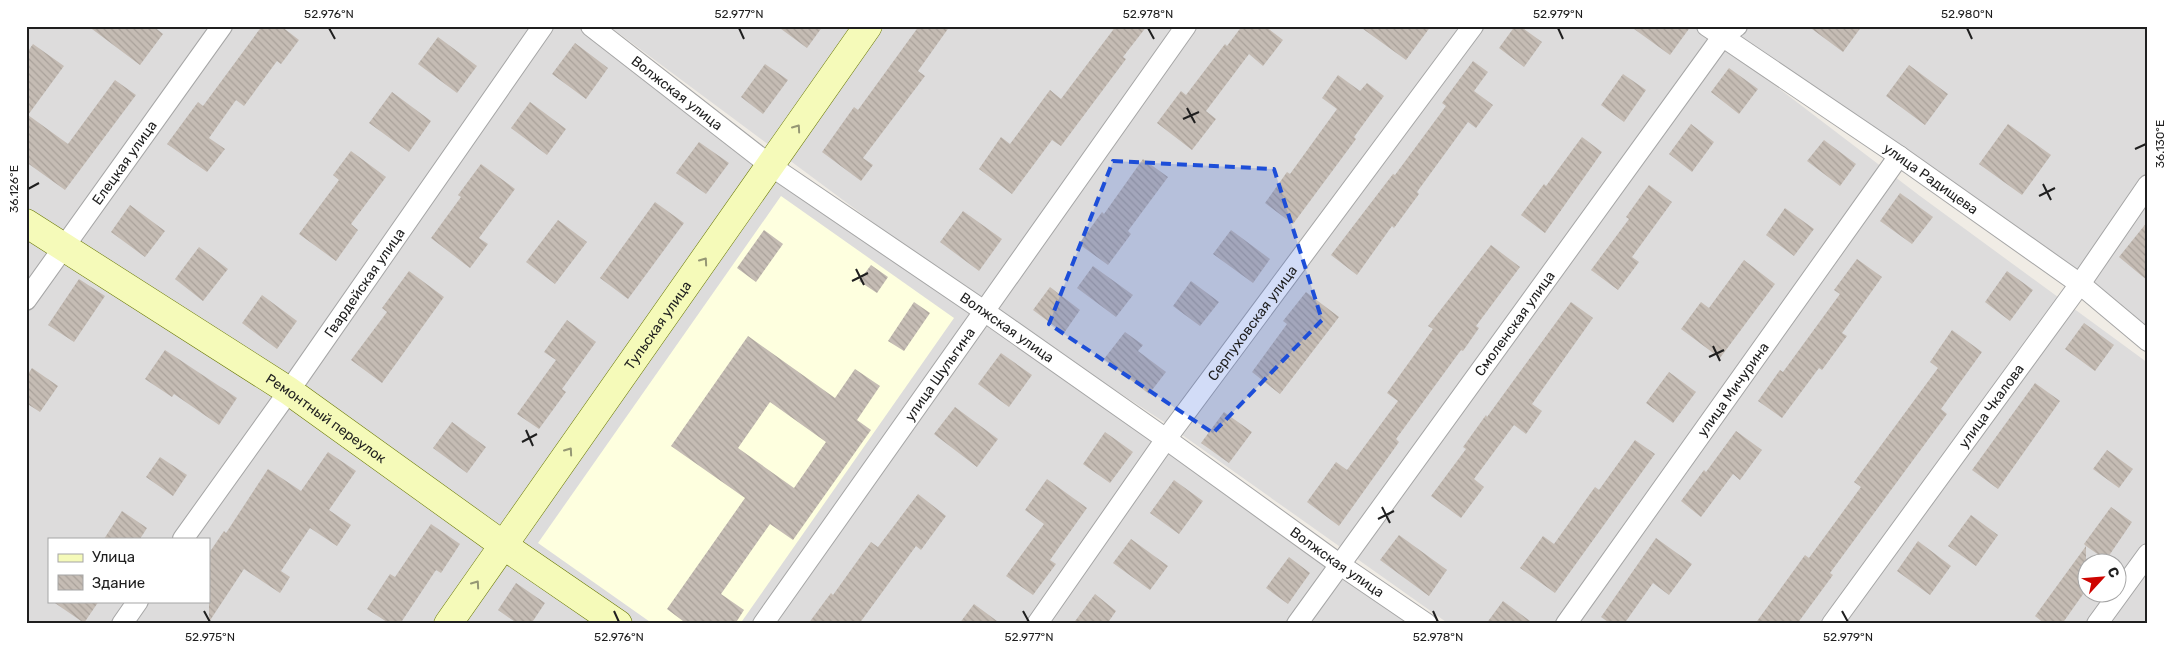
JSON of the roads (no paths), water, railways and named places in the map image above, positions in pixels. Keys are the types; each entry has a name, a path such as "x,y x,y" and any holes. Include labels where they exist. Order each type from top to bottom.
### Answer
{"main road":[{"name":"Тульская улица","path":"448,624 868,26"},
{"name":"Ремонтный переулок","path":"26,223 289,391 503,545 618,624"}],"street":[{"name":"Елецкая улица","path":"26,300 222,26"},
{"name":"Гвардейская улица","path":"184,538 289,391 543,26"},
{"name":"Волжская улица","path":"591,26 771,166 1166,438 1339,564 1427,624"},
{"name":"улица Шульгина","path":"763,624 1186,26"},
{"name":"Серпуховская улица","path":"1037,624 1166,438 1473,26"},
{"name":"улица Радищева","path":"1722,30 2080,284 2148,341"},
{"name":"Смоленская улица","path":"1297,624 1722,30"},
{"name":"улица Мичурина","path":"1566,624 1899,156"},
{"name":"улица Чкалова","path":"1832,624 2080,284 2148,185"},
{"path":"2097,624 2148,554"},
{"path":"122,624 137,602"}]}
